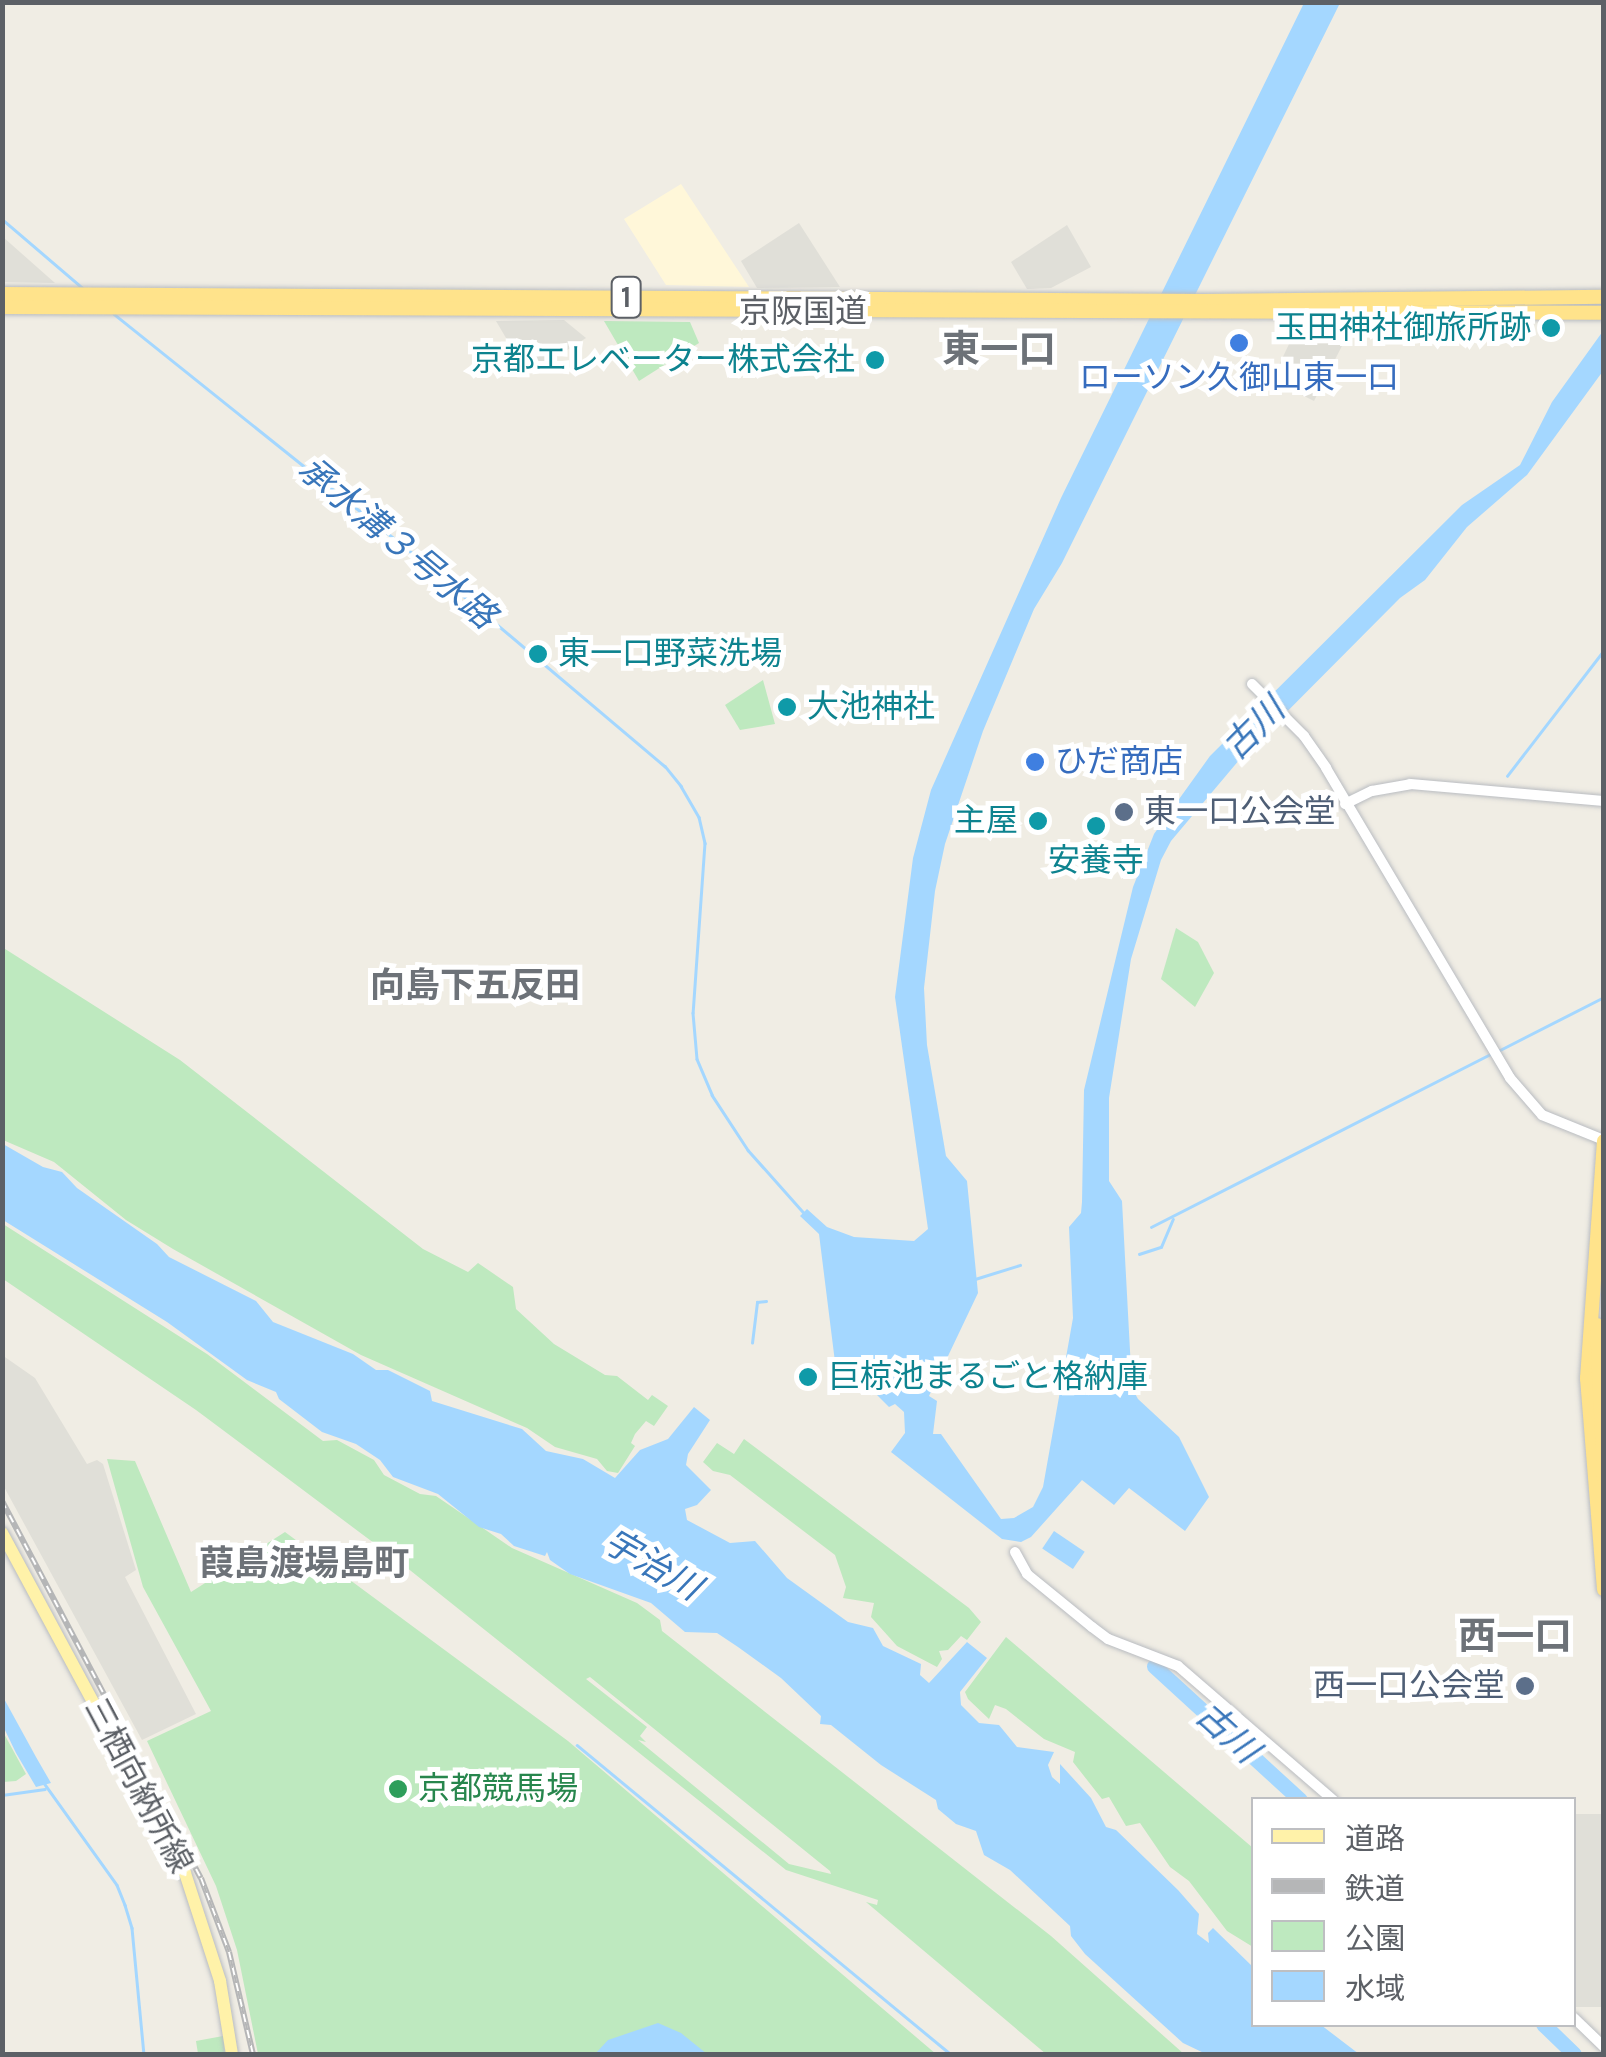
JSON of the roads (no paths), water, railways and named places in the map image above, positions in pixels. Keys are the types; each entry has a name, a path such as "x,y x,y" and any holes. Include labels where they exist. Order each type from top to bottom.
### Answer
{"highway":[{"name":"京阪国道","path":"2,294 116,307 1201,307 1604,314"},
{"name":"京阪国道","path":"2,307 102,296 1146,307"},
{"name":"京阪国道","path":"1201,307 1599,297"},
{"path":"1604,1141 1587,1378 1604,1589"},
{"path":"1604,1232 1597,1326 1604,1480"}],"main road":[{"name":"三栖向納所線","path":"2,1533 185,1873 220,1980 232,2054"}],"street":[{"path":"1254,686 1300,732 1389,869 1502,1068 1542,1115 1604,1141"},
{"path":"1344,804 1372,791 1410,784 1604,801"},
{"path":"1014,1552 1026,1574 1092,1627 1108,1638 1178,1666 1330,1797"},
{"path":"1576,2020 1604,2047"}],"water":[{"path":"1304,3 1340,3 1062,563 1034,609 983,731 945,844 935,891 924,988 927,1045 946,1156 967,1181 978,1293 929,1396 937,1401 933,1434 941,1434 1001,1519 1014,1518 1033,1507 1043,1487 1073,1318 1069,1227 1081,1213 1084,1090 1133,887 1154,834 1210,756 1462,505 1520,465 1552,402 1603,331 1603,371 1527,475 1467,527 1425,580 1400,598 1240,759 1171,841 1161,860 1131,959 1109,1098 1109,1181 1122,1201 1132,1388 1138,1399 1179,1437 1209,1497 1185,1531 1129,1488 1114,1505 1082,1480 1031,1537 1021,1542 1002,1539 891,1452 905,1433 904,1412 895,1404 889,1407 864,1382 859,1387 835,1362 819,1234 800,1216 807,1209 827,1227 854,1237 914,1241 928,1229 895,997 913,858 931,790 1061,498"},
{"name":"宇治川","path":"3,1144 43,1167 62,1172 77,1188 157,1244 169,1257 256,1301 273,1322 353,1354 376,1370 388,1370 430,1391 432,1401 522,1429 546,1451 583,1459 615,1478 640,1450 668,1439 694,1407 710,1420 688,1454 686,1465 711,1490 697,1505 685,1509 687,1520 730,1543 755,1541 787,1578 848,1622 873,1628 883,1646 921,1664 920,1675 929,1683 967,1642 987,1658 960,1692 961,1705 979,1723 999,1725 1017,1747 1054,1752 1048,1765 1052,1777 1060,1784 1060,1764 1091,1798 1106,1827 1116,1830 1178,1890 1199,1914 1197,1934 1209,1943 1208,1933 1213,1928 1251,1965 1251,2027 1324,2027 1359,2054 1206,2054 1183,2043 1085,1954 1071,1936 1070,1926 1010,1870 984,1855 976,1831 956,1824 938,1809 936,1800 881,1765 831,1725 820,1724 821,1716 781,1678 738,1647 717,1633 685,1632 651,1603 570,1574 550,1560 547,1552 545,1556 514,1546 501,1534 479,1527 438,1494 393,1477 380,1460 356,1444 322,1432 279,1399 276,1392 247,1380 167,1322 3,1220"},
{"path":"1054,1531 1085,1552 1073,1569 1042,1548"},
{"path":"2,1695 51,1783 36,1787 16,1753 3,1726"},
{"path":"658,2023 681,2033 707,2054 595,2054 608,2040"}],"waterway":[{"name":"承水溝３号水路","path":"2,219 85,290"},
{"name":"承水溝３号水路","path":"114,314 422,561 665,766 681,786 699,817 705,843 693,1013 697,1059 712,1095 748,1150 804,1213"},
{"path":"1507,776 1604,650"},
{"path":"1498,1051 1604,997"},
{"path":"1151,1227 1491,1054"},
{"path":"1139,1254 1161,1247 1173,1219"},
{"path":"975,1279 1020,1265"},
{"path":"752,1343 757,1302 766,1301"},
{"name":"古川","path":"1154,1666 1297,1797"},
{"path":"577,1745 950,2054"},
{"path":"44,1783 117,1885 125,1905 132,1928 144,2054"},
{"path":"2,1795 45,1789"},
{"name":"古川","path":"1546,2027 1574,2054"}],"railway":[{"path":"2,1501 201,1878 229,1952 253,2054"}],"place":[{"name":"玉田神社御旅所跡","path":"1551,328"},
{"name":"ローソン久御山東一口","path":"1239,343"},
{"name":"京都エレベーター株式会社","path":"875,360"},
{"name":"東一口野菜洗場","path":"538,654"},
{"name":"大池神社","path":"787,707"},
{"name":"ひだ商店","path":"1035,762"},
{"name":"東一口公会堂","path":"1124,812"},
{"name":"主屋","path":"1038,821"},
{"name":"安養寺","path":"1096,826"},
{"name":"巨椋池まるごと格納庫","path":"808,1377"},
{"name":"西一口公会堂","path":"1525,1686"},
{"name":"京都競馬場","path":"398,1789"}],"district":[{"name":"東一口","path":"999,350"},
{"name":"向島下五反田","path":"475,986"},
{"name":"葭島渡場島町","path":"304,1564"},
{"name":"西一口","path":"1515,1637"}]}
